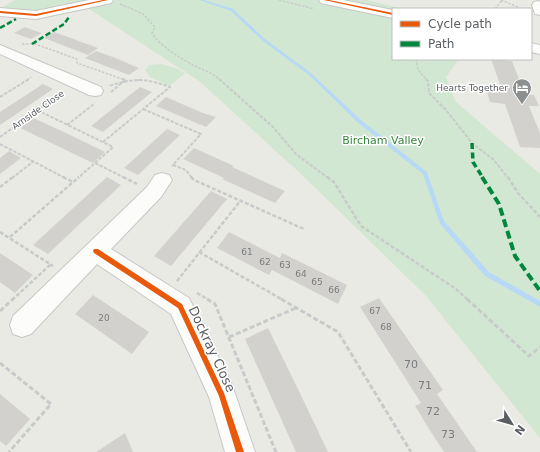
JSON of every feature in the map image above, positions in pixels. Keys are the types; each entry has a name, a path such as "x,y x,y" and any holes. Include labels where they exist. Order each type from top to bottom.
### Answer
{"street":[{"path":"0,12 36,15 107,0"},
{"path":"325,0 392,14"},
{"name":"Arnside Close","path":"8,51 45,69 95,90"},
{"path":"22,325 96,251 163,179"},
{"name":"Dockray Close","path":"96,251 180,306 222,395 240,452"}],"path":[{"path":"114,0 124,7 139,11 150,19 155,27 152,33 158,42 195,66 213,73 273,127 296,154 334,182 361,226 456,289 529,356 540,347"},
{"path":"496,8 502,0 520,8"},
{"path":"8,51 35,44 77,58 77,63 126,80"},
{"path":"416,60 418,70 428,81 429,93 446,110 472,143 494,160 518,193 540,217"},
{"path":"0,97 45,69"},
{"path":"95,90 126,80 148,79 170,87 103,142"},
{"path":"143,109 200,134 163,179"},
{"path":"10,237 113,147 37,110"},
{"path":"0,144 73,182"},
{"path":"0,187 34,161"},
{"path":"95,163 163,179 186,170 194,180 242,200 304,229"},
{"path":"184,285 177,281 242,200"},
{"path":"0,232 10,237 70,277"},
{"path":"199,252 338,332 411,452"},
{"path":"0,311 51,264"},
{"path":"190,289 215,304 276,452"},
{"path":"229,337 296,308"},
{"path":"0,363 51,404 10,452"}],"green space":[{"name":"Bircham Valley","path":"15,0 367,0 400,8 392,8 392,60 458,60 446,77 456,102 540,174 540,438 426,296 302,175 199,81 89,9 63,14 27,17 0,9"},
{"path":"161,64 176,68 185,73 170,86 150,77 145,70 149,65"}],"building":[{"path":"25,27 42,33 31,39 14,33"},
{"path":"54,32 98,48 88,55 44,38"},
{"path":"96,51 139,68 129,75 85,58"},
{"name":"Hearts Together","path":"491,60 512,61 525,94 534,95 539,106 529,106 540,133 540,148 520,147 505,104 490,102 486,89 502,90"},
{"path":"43,84 53,89 0,125 0,112"},
{"path":"140,87 152,92 103,132 91,126"},
{"path":"166,97 216,117 206,127 156,106"},
{"path":"31,117 105,152 93,163 18,127"},
{"path":"167,129 180,135 138,175 124,168"},
{"path":"194,148 285,191 275,203 222,179 224,178 183,159"},
{"path":"9,151 21,158 0,174 0,158"},
{"path":"107,177 121,185 48,254 33,245"},
{"path":"211,191 227,199 171,266 154,256"},
{"path":"229,232 280,258 282,253 347,285 338,304 272,270 269,275 217,248"},
{"path":"0,253 33,275 15,293 0,282"},
{"path":"93,295 149,332 132,354 75,314"},
{"path":"379,298 443,390 437,394 477,452 444,452 429,429 415,406 421,403 360,307"},
{"path":"268,328 328,452 296,452 245,339"},
{"path":"0,394 30,419 6,446 0,441"},
{"path":"125,433 133,452 96,452"}],"waterway":[{"path":"201,0 232,10 264,40 310,74 359,121 425,173 442,222 487,274 540,304"}],"marked path":[{"path":"32,44 64,24 69,17"},
{"path":"0,28 16,19"},
{"path":"472,143 473,162 499,204 515,256 540,291"}],"cycle path":[{"path":"0,12 36,15 107,0"},
{"path":"325,0 392,14"},
{"path":"96,251 180,306 222,395 240,452"}],"place":[{"name":"Hearts Together","path":"522,105"}]}
